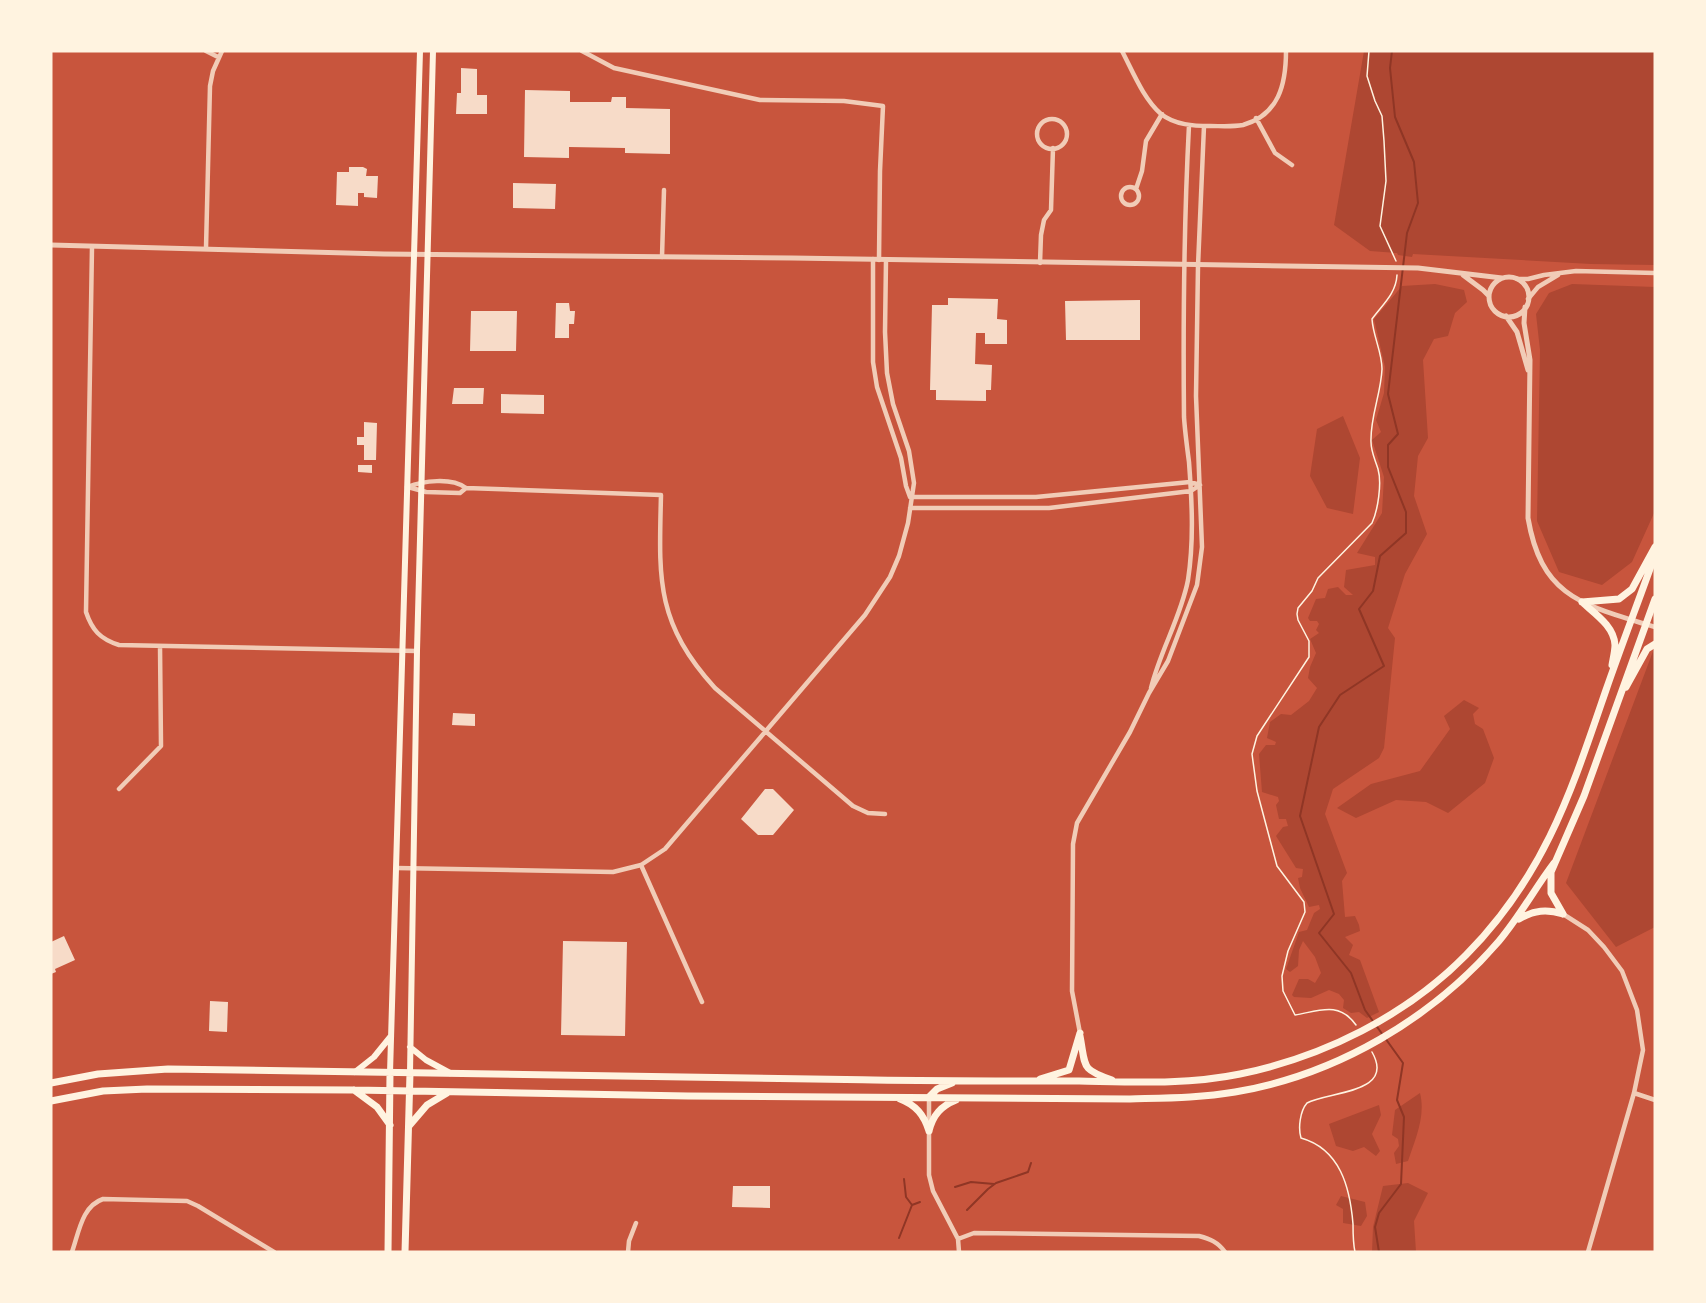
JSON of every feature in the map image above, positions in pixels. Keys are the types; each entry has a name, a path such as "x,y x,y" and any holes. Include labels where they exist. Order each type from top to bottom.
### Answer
{"main road":[{"path":"388,1252 390,1072 401,651 420,51"},
{"path":"405,1252 426,254 433,51"},
{"path":"1582,603 1619,599 1632,589 1655,547"},
{"path":"51,1083 98,1074 168,1069 1160,1082 1236,1075 1280,1064 1342,1040 1398,1010 1464,957 1502,915 1522,887 1551,837 1564,809 1655,555"},
{"path":"1563,914 1551,892 1551,873 1584,796 1655,600"},
{"path":"1582,603 1606,624 1612,634 1615,645 1609,683"},
{"path":"1615,708 1647,649 1655,644"},
{"path":"1513,924 1554,863"},
{"path":"51,1101 120,1089 894,1098 1156,1099 1211,1095 1276,1082 1351,1056 1404,1023 1453,987 1519,919 1535,912 1552,911 1563,914"},
{"path":"1080,1034 1084,1061 1088,1069 1092,1073 1118,1082"},
{"path":"1032,1081 1069,1070 1080,1034"},
{"path":"355,1072 374,1057 391,1036"},
{"path":"410,1047 426,1060 451,1073"},
{"path":"929,1097 937,1089 957,1080"},
{"path":"354,1090 377,1107 390,1125"},
{"path":"409,1126 427,1105 448,1093"},
{"path":"894,1098 917,1109 929,1131"},
{"path":"929,1131 940,1109 955,1100 965,1098"}],"street":[{"path":"206,51 218,57"},
{"path":"206,248 210,86 218,57 222,51"},
{"path":"582,51 614,68 760,100 844,101 883,106 872,336 874,368 881,402 901,458 910,497"},
{"path":"1122,51 1148,100 1162,114 1189,125 1204,126 1244,124 1269,109 1282,88 1286,69 1286,51"},
{"path":"1136,189 1142,171 1146,141 1162,114"},
{"path":"1256,118 1275,153 1292,165"},
{"path":"1052,119 1060,121 1067,131 1064,143 1053,148 1042,144 1038,132 1041,124 1052,119"},
{"path":"1149,693 1187,582 1193,539 1184,419 1189,125"},
{"path":"1080,1034 1072,991 1073,844 1077,823 1168,662 1197,585 1202,547 1197,434 1198,266 1204,126"},
{"path":"1040,263 1044,220 1051,210 1053,148"},
{"path":"1130,187 1136,189 1140,194 1139,201 1131,206 1125,203 1121,198 1122,192 1130,187"},
{"path":"662,257 664,190"},
{"path":"51,245 414,254 1418,268 1523,280 1550,274 1558,275"},
{"path":"92,247 86,612 92,627 106,641 119,645 417,651"},
{"path":"396,868 613,872 641,865 665,849 865,615 890,577 903,544 914,483 912,464 891,396 887,373 886,260"},
{"path":"1655,273 1576,271 1558,275 1538,287 1528,299 1524,323 1530,351 1528,518 1537,554 1560,587 1582,603 1655,627"},
{"path":"1463,274 1483,290 1489,297 1492,308 1499,314 1515,315 1525,307"},
{"path":"1489,297 1492,286 1502,278"},
{"path":"1517,279 1526,287 1528,299"},
{"path":"1506,316 1517,332 1529,375"},
{"path":"407,487 422,482 460,483 466,488 661,495 659,567 662,592 683,647 698,669 715,688 854,806 868,813 885,814"},
{"path":"910,497 1036,497 1190,482 1200,485"},
{"path":"910,508 1049,508 1191,490 1200,485"},
{"path":"407,487 422,491 460,493 466,488"},
{"path":"119,789 161,746 160,646"},
{"path":"641,865 702,1002"},
{"path":"1563,914 1588,930 1622,971 1637,1010 1643,1050 1634,1094 1587,1252"},
{"path":"1634,1094 1655,1100"},
{"path":"929,1097 929,1175 933,1191 958,1239 959,1252"},
{"path":"72,1252 87,1210 92,1204 104,1199 187,1201 274,1252"},
{"path":"628,1252 629,1241 636,1223"},
{"path":"958,1239 974,1233 1199,1236 1210,1239 1221,1246 1225,1252"}],"path":[{"path":"1295,1015 1283,991 1282,976 1288,951 1305,912 1304,902 1299,892 1286,880 1277,866 1257,791 1252,754 1257,736 1309,657 1309,641 1298,620 1298,608 1312,591 1317,578 1372,523 1377,512 1379,476 1372,456 1371,435 1379,399 1382,370 1372,319 1388,300 1397,279 1396,258 1380,226 1386,181 1384,141 1382,116 1367,76 1369,51"},
{"path":"1301,1138 1324,1148 1334,1157 1351,1208 1355,1252"}],"shaded area":[{"path":"1364,51 1655,51 1655,265 1591,264 1413,254 1412,257 1397,253 1370,251 1334,225"},
{"path":"1435,284 1464,290 1467,302 1455,313 1448,336 1434,339 1423,360 1428,438 1418,456 1414,496 1427,534 1405,574 1388,628 1395,638 1384,748 1379,758 1333,789 1325,814 1347,873 1342,881 1345,917 1355,916 1359,925 1360,931 1345,937 1353,945 1349,955 1360,960 1379,1012 1367,1018 1359,1012 1351,1013 1343,1008 1344,1000 1339,994 1329,990 1311,998 1292,995 1299,979 1308,979 1315,983 1321,973 1315,957 1303,941 1299,950 1298,966 1290,972 1286,969 1299,932 1307,930 1314,913 1320,909 1319,905 1309,907 1298,878 1302,877 1303,869 1296,868 1276,836 1283,827 1288,826 1286,819 1279,819 1276,805 1279,801 1278,797 1262,792 1259,754 1266,745 1275,745 1276,742 1267,738 1270,722 1281,714 1291,715 1309,701 1317,688 1308,678 1316,653 1310,639 1319,633 1316,630 1319,624 1317,621 1310,621 1308,618 1316,599 1325,598 1328,589 1338,587 1346,595 1353,595 1344,587 1346,570 1375,565 1375,557 1357,553 1382,513 1384,477 1372,440 1381,432 1376,420 1384,393 1385,367 1374,319 1402,286"},
{"path":"1572,284 1655,287 1655,511 1632,562 1602,585 1559,572 1537,521 1540,350 1536,314 1549,293"},
{"path":"1343,416 1360,458 1353,514 1327,508 1310,476 1317,429"},
{"path":"1655,646 1655,927 1616,947 1566,883"},
{"path":"1464,700 1479,708 1473,714 1475,724 1483,729 1494,758 1485,783 1448,813 1426,802 1396,800 1356,818 1337,808 1371,784 1420,771 1450,729 1444,716"},
{"path":"1420,1093 1421,1119 1414,1145 1408,1161 1396,1164 1394,1153 1399,1146 1398,1139 1392,1135 1395,1110"},
{"path":"1379,1105 1381,1115 1372,1134 1380,1151 1376,1156 1364,1147 1353,1151 1336,1146 1329,1124"},
{"path":"1408,1183 1428,1193 1414,1221 1416,1252 1372,1252 1373,1227 1383,1186"},
{"path":"1341,1196 1365,1202 1367,1216 1361,1226 1343,1223 1343,1209 1336,1205"}],"building":[{"path":"461,68 477,69 477,95 487,95 487,114 456,114 457,93 461,93"},
{"path":"525,90 570,91 570,102 611,102 612,97 626,97 626,108 670,109 670,154 625,153 625,148 569,147 569,158 524,157"},
{"path":"349,167 363,167 367,169 366,176 378,176 377,198 364,197 364,193 358,193 358,206 336,205 337,172 349,172"},
{"path":"513,183 556,184 555,209 513,208"},
{"path":"948,298 998,299 997,319 1007,320 1007,344 985,344 985,333 976,333 975,364 992,365 991,390 986,390 986,401 936,400 936,390 930,390 932,305 948,305"},
{"path":"1140,300 1140,340 1066,340 1065,301"},
{"path":"556,303 569,303 570,311 575,311 574,324 569,324 569,338 555,338"},
{"path":"471,311 517,311 516,351 470,351"},
{"path":"454,388 484,388 483,404 452,404"},
{"path":"501,394 544,395 544,414 501,413"},
{"path":"364,422 377,423 376,460 364,460 364,445 357,445 357,437 364,437"},
{"path":"358,465 372,465 372,473 358,472"},
{"path":"453,713 475,714 475,726 452,725"},
{"path":"765,789 773,789 794,810 773,835 758,835 741,819"},
{"path":"64,936 75,960 55,969 56,972 51,974 51,942"},
{"path":"563,941 627,942 625,1036 561,1035"},
{"path":"210,1001 228,1002 227,1032 209,1031"},
{"path":"733,1186 770,1186 770,1208 732,1207"}],"waterway":[{"path":"1379,1252 1375,1227 1379,1213 1401,1184 1404,1117 1397,1100 1403,1063 1365,1010 1351,973 1319,933 1334,914 1300,816 1319,727 1340,695 1384,666 1359,609 1373,591 1380,556 1406,533 1406,512 1388,467 1388,445 1398,434 1388,394 1407,233 1418,203 1414,162 1395,117 1390,68 1392,51"},
{"path":"967,1210 996,1183 1028,1172 1031,1163"},
{"path":"904,1179 906,1197 912,1205"},
{"path":"955,1187 971,1182 994,1184"},
{"path":"899,1238 912,1205 920,1202"}]}
